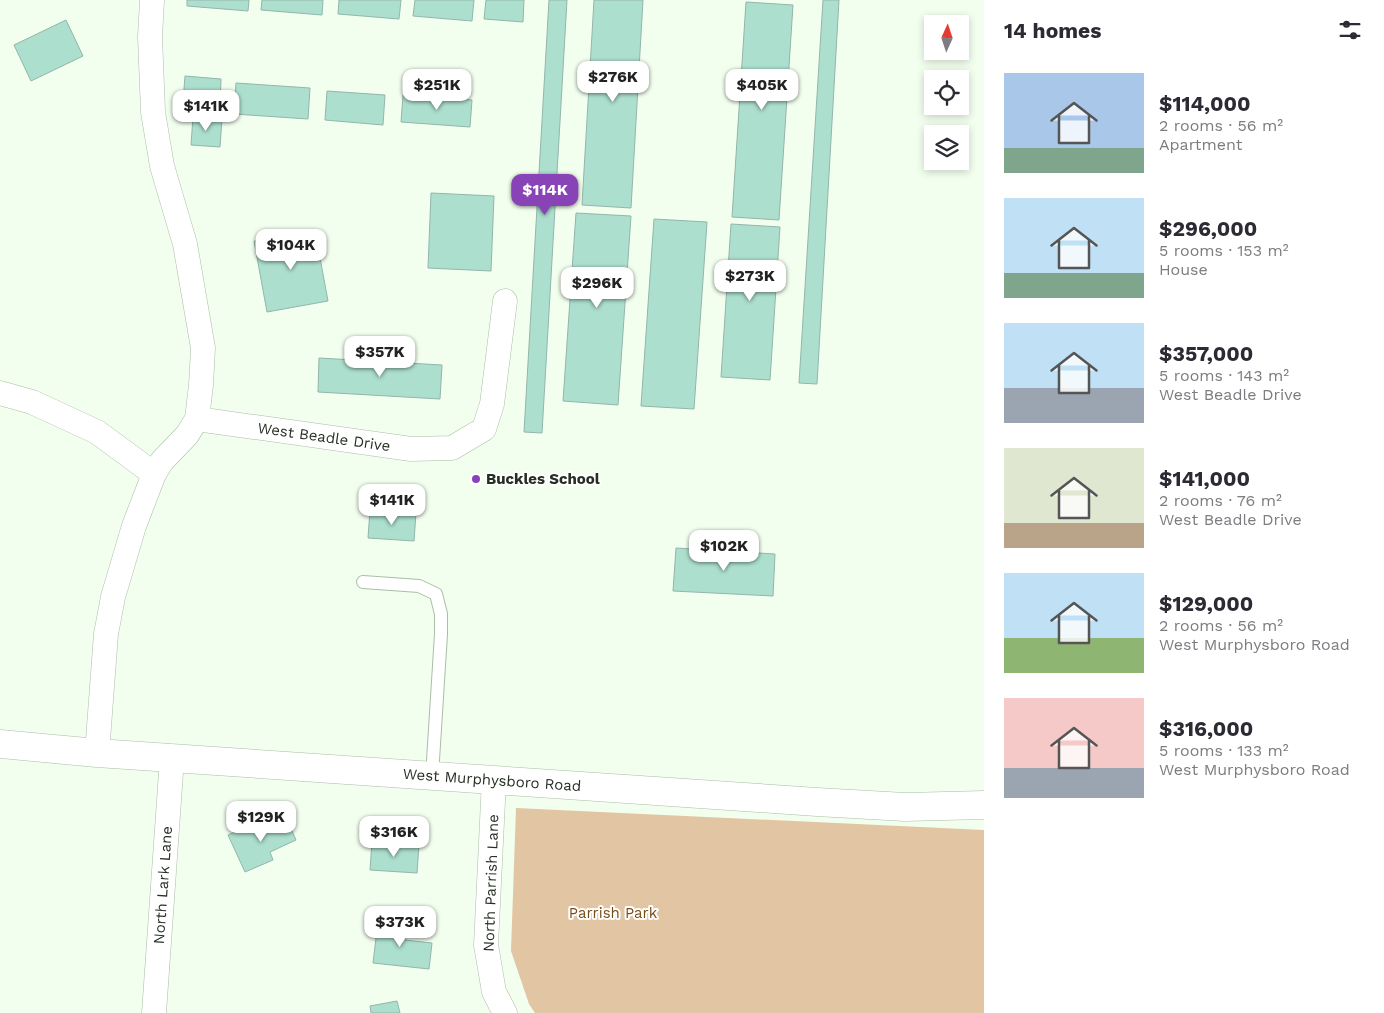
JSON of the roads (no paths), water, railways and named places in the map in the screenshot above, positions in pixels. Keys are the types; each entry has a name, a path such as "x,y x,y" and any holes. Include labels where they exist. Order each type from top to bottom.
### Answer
{"street":[{"path":"97,753 106,634 113,597 134,526 154,474 162,461 187,435 197,419 203,348 185,244 162,166 153,112 150,38 152,0"},
{"name":"West Beadle Drive","path":"197,419 412,449 452,448 484,429 492,404 506,301"},
{"path":"0,393 32,402 98,432 154,474"},
{"name":"West Murphysboro Road","path":"0,744 97,753 895,806 984,806"},
{"name":"North Lark Lane","path":"154,1013 172,758"},
{"name":"North Parrish Lane","path":"494,780 486,945 494,992 505,1013"}],"lane":[{"path":"363,582 419,586 436,594 441,614 442,634 432,776"}],"place":[{"name":"Buckles School","path":"476,479"}],"park label":[{"name":"Parrish Park","path":"613,913"}]}
